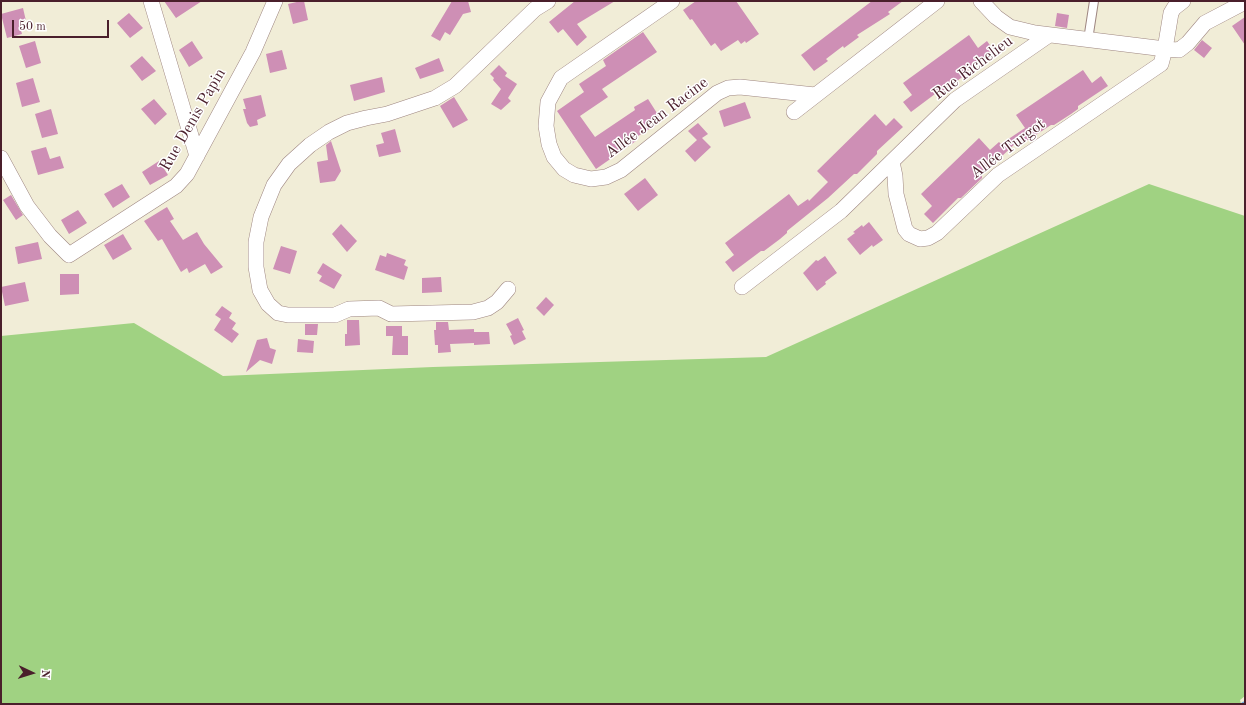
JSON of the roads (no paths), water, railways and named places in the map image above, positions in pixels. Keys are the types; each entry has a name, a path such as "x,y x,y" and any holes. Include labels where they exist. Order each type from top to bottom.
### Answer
{"street":[{"path":"151,1 196,156"},
{"name":"Rue Denis Papin","path":"1,158 27,206 50,236 69,255 176,186 187,174 253,52 275,1"},
{"path":"508,289 497,302 488,308 473,312 391,314 378,308 349,309 335,315 288,315 278,313 268,304 260,290 256,267 256,242 261,216 274,185 289,164 310,145 329,132 347,123 387,114 435,98 455,86 514,28 535,9 548,1"},
{"name":"Allée Jean Racine","path":"672,1 561,78 548,102 546,126 549,144 554,157 564,168 574,175 591,179 606,176 621,170 717,93 728,88 815,95"},
{"path":"794,112 937,1"},
{"path":"981,1 996,18 1010,28 1035,34 1179,50 1188,43 1205,23 1245,2"},
{"name":"Allée Turgot","path":"892,162 895,176 896,194 905,229 914,237 928,238 937,233 998,175 1161,64 1171,13 1174,8 1183,1"},
{"name":"Rue Richelieu","path":"742,287 841,211 955,100 1049,35"}],"lane":[{"path":"1088,40 1094,1"}]}
